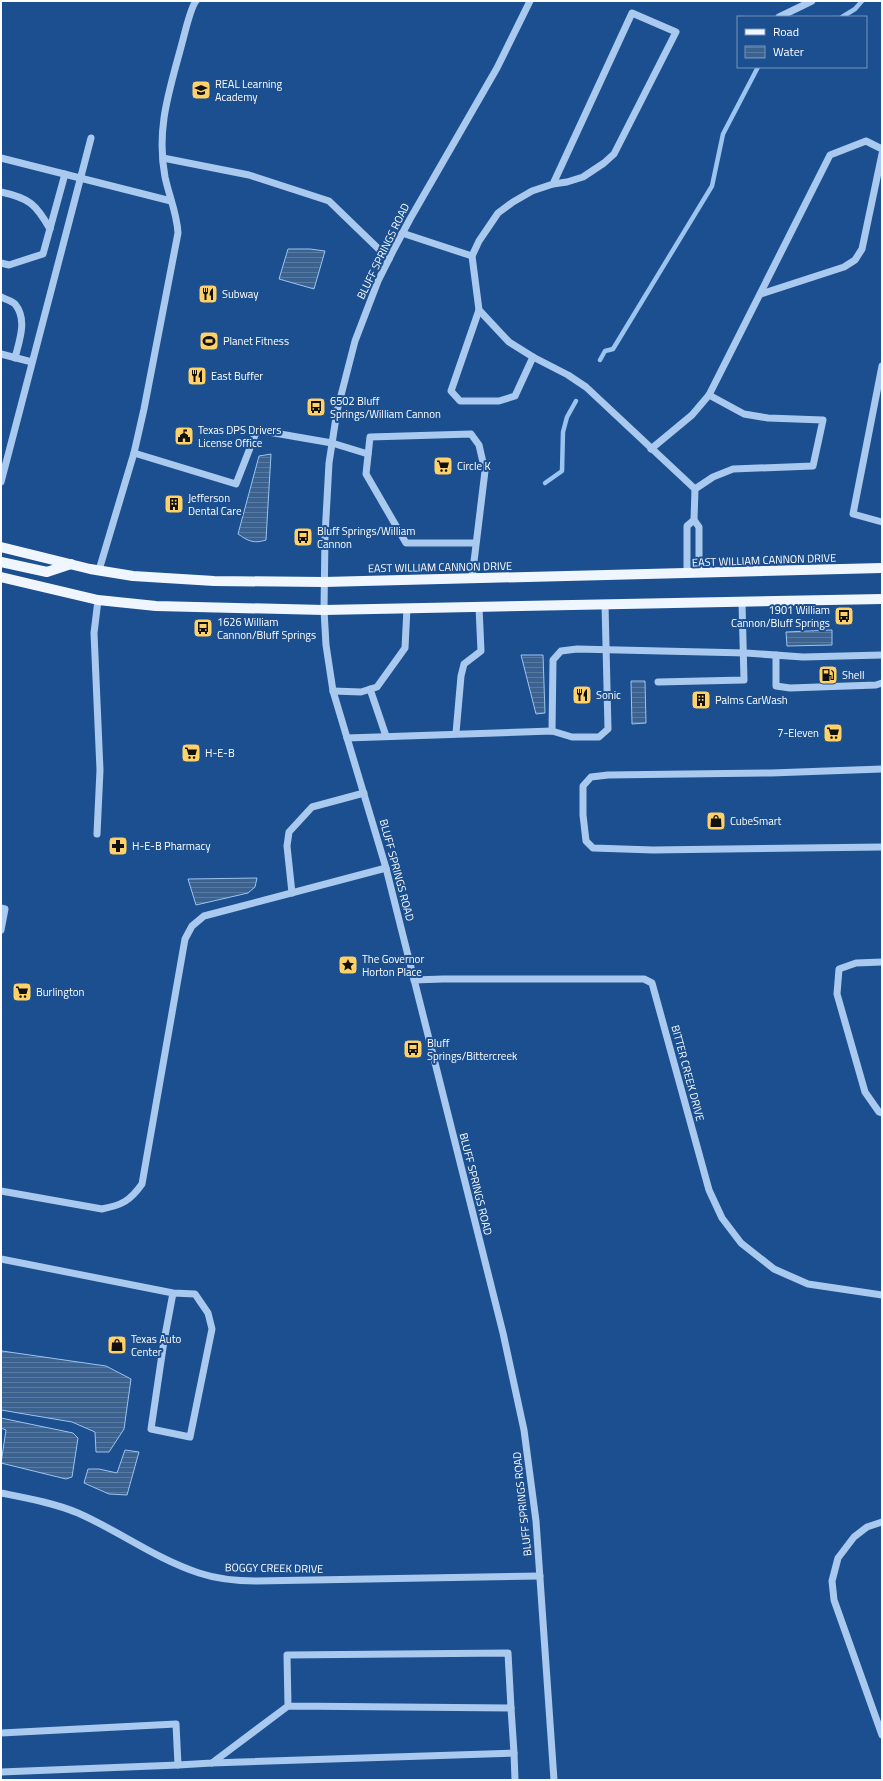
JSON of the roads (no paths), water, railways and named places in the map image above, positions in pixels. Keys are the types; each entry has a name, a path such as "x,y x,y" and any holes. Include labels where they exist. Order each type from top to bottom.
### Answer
{"main road":[{"name":"EAST WILLIAM CANNON DRIVE","path":"1,547 99,570 133,576 165,579 324,582 882,568"},
{"path":"1,562 47,572 71,564"},
{"path":"1,578 98,600 156,606 324,610 882,599"}],"street":[{"path":"99,570 134,453 178,233 178,218 171,201 165,176 162,126 165,104 196,1"},
{"name":"BLUFF SPRINGS ROAD","path":"530,1 497,68 388,260 378,281 355,341 337,411 332,443 326,500 324,610 326,645 334,691 386,868 516,1388 531,1476 540,1576 554,1780"},
{"path":"781,16 812,1"},
{"path":"533,357 515,396 499,401 460,401 451,391 479,310 472,256 479,241 498,213 532,191 583,177 604,163 614,154 676,32 632,13 553,184"},
{"path":"1,482 91,138"},
{"path":"651,449 692,415 710,396 830,155 866,141 882,150"},
{"path":"761,294 844,267 855,260 862,249 882,154"},
{"path":"1,158 171,201"},
{"path":"163,158 249,175 329,201 388,260"},
{"path":"1,263 10,265 43,254 65,174"},
{"path":"1,192 28,200 41,214 50,229"},
{"path":"402,233 472,256"},
{"path":"1,297 15,304 20,315 22,330 15,358"},
{"path":"479,310 510,342 586,387 695,489 694,520 700,526 699,573"},
{"path":"1,354 32,362"},
{"path":"882,366 853,514 882,522"},
{"path":"695,489 712,477 733,469 813,466 822,420 768,418 744,414 710,396"},
{"path":"134,453 236,484 257,430 332,443 368,454"},
{"path":"472,578 485,470 479,445 471,434 370,437 366,474 406,543 476,543"},
{"path":"687,574 687,526 694,520"},
{"path":"97,834 100,770 94,633 98,600"},
{"path":"658,682 744,680 742,602"},
{"path":"347,738 456,733 552,731 572,737 599,737 608,729 605,604"},
{"path":"456,733 461,676 464,664 482,651 479,607"},
{"path":"334,691 362,692 377,687 405,648 407,608"},
{"path":"552,731 553,660 561,651 577,649 743,653 803,657 882,655"},
{"path":"776,655 776,686 790,688 876,685 882,683"},
{"path":"370,689 386,736"},
{"path":"882,769 771,773 608,775 591,777 583,786 582,815 586,841 593,848 653,850 882,847"},
{"path":"292,892 287,846 289,832 312,806 364,793"},
{"path":"1,1191 102,1209 118,1206 133,1197 142,1184 185,939 192,926 204,916 386,868"},
{"path":"1,908 5,909 1,930"},
{"path":"882,962 856,963 839,969 837,994 865,1092 882,1113"},
{"name":"BITTER CREEK DRIVE","path":"414,980 644,979 652,983 709,1190 722,1218 741,1243 774,1269 808,1284 882,1295"},
{"path":"1,1259 173,1293 195,1294 208,1313 212,1329 190,1437 151,1429 164,1341 173,1293"},
{"name":"BOGGY CREEK DRIVE","path":"1,1492 76,1513 104,1525 164,1559 199,1574 216,1578 256,1581 540,1576"},
{"path":"882,1522 867,1527 854,1537 843,1551 836,1562 833,1573 832,1591 840,1618 879,1718 882,1735"},
{"path":"288,1706 287,1655 508,1653 516,1780"},
{"path":"212,1763 288,1706 511,1708"},
{"path":"1,1733 176,1724 178,1765"},
{"path":"1,1772 514,1753"}],"water":[{"path":"288,249 325,251 314,289 279,279"},
{"path":"271,454 266,540 258,542 251,541 238,534 259,456"},
{"path":"832,630 832,645 787,646 786,632"},
{"path":"521,655 543,655 545,713 536,714"},
{"path":"631,681 645,681 646,723 632,724"},
{"path":"257,878 255,887 248,893 196,905 188,879"},
{"path":"2,1351 106,1366 131,1379 124,1429 109,1452 96,1452 95,1432 72,1422 1,1410"},
{"path":"1,1418 73,1433 78,1438 72,1477 66,1479 1,1463 6,1430 1,1428"},
{"path":"125,1450 139,1452 127,1495 109,1494 84,1483 88,1469 99,1469 117,1473"}],"waterway":[{"path":"844,16 855,9 862,1"},
{"path":"600,360 605,351 613,349 712,186 723,134 757,68"},
{"path":"545,483 562,471 563,432 567,417 576,401"}],"place":[{"name":"REAL Learning Academy","path":"201,90"},
{"name":"Subway","path":"208,294"},
{"name":"Planet Fitness","path":"209,341"},
{"name":"East Buffer","path":"197,376"},
{"name":"6502 Bluff Springs/William Cannon","path":"316,407"},
{"name":"Texas DPS Drivers License Office","path":"184,436"},
{"name":"Circle K","path":"443,466"},
{"name":"Jefferson Dental Care","path":"174,504"},
{"name":"Bluff Springs/William Cannon","path":"303,537"},
{"name":"1901 William Cannon/Bluff Springs","path":"844,616"},
{"name":"1626 William Cannon/Bluff Springs","path":"203,628"},
{"name":"Shell","path":"828,675"},
{"name":"Sonic","path":"582,695"},
{"name":"Palms CarWash","path":"701,700"},
{"name":"7-Eleven","path":"833,733"},
{"name":"H-E-B","path":"191,753"},
{"name":"CubeSmart","path":"716,821"},
{"name":"H-E-B Pharmacy","path":"118,846"},
{"name":"The Governor Horton Place","path":"348,965"},
{"name":"Burlington","path":"22,992"},
{"name":"Bluff Springs/Bittercreek","path":"413,1049"},
{"name":"Texas Auto Center","path":"117,1345"}]}
